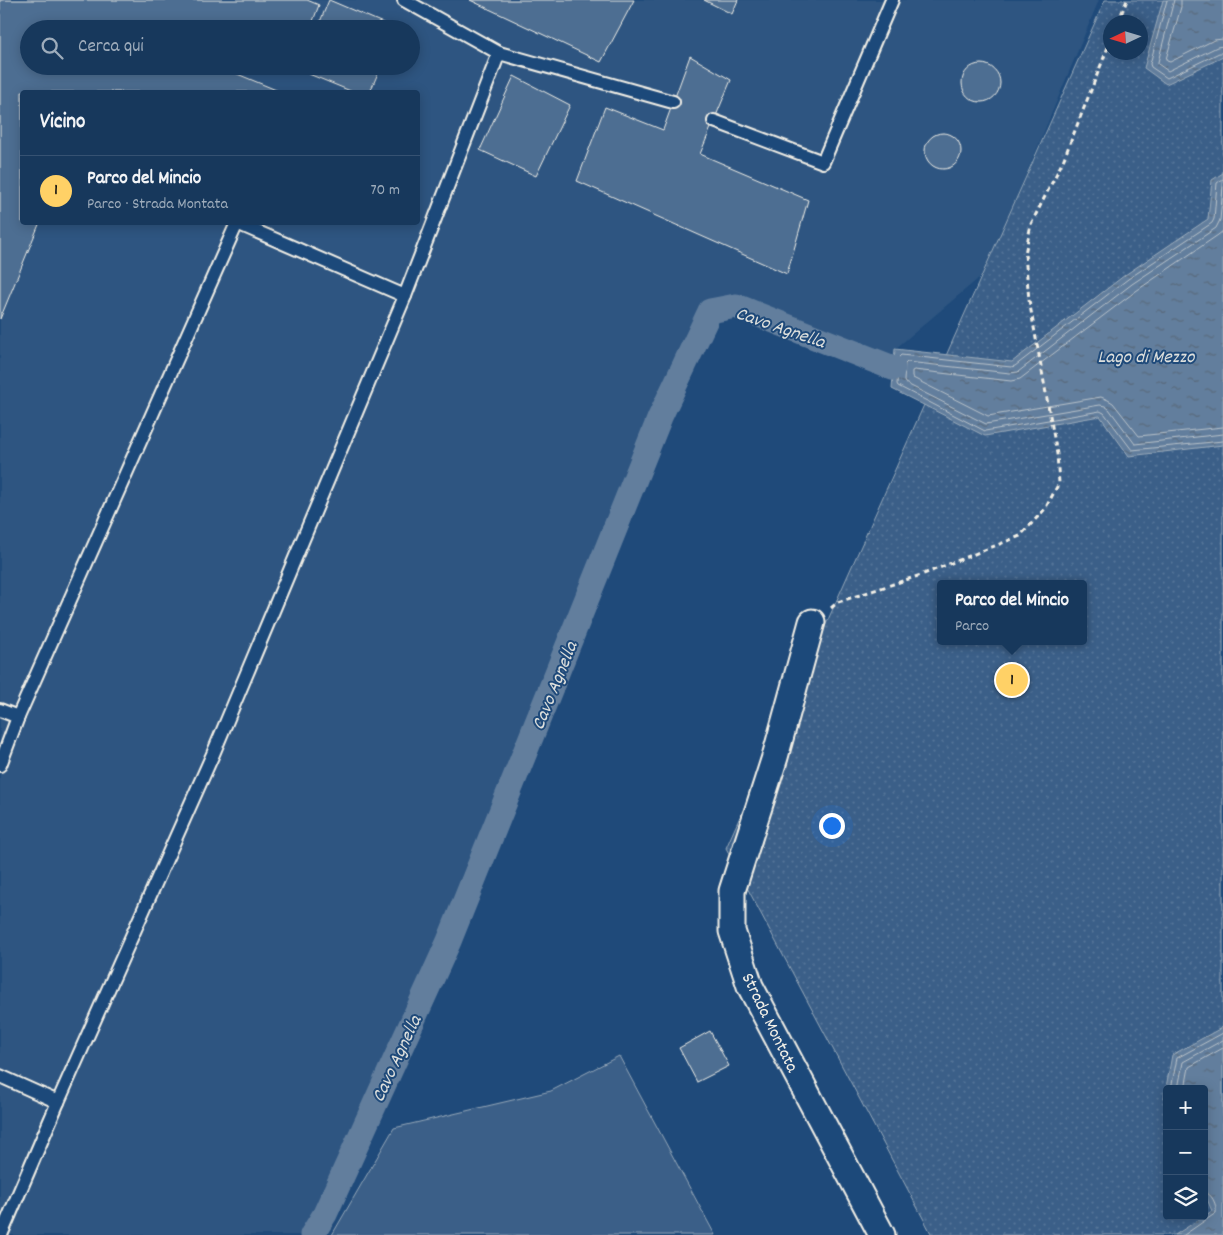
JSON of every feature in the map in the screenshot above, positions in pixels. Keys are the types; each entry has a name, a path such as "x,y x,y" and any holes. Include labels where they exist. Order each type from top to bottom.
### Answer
{"street":[{"name":"Strada Montata","path":"812,622 775,757 732,891 732,931 750,986 882,1235"}],"lane":[{"path":"404,0 499,53 673,102"},
{"path":"714,121 823,162 892,0"},
{"path":"1,1235 213,754 405,296 499,53"},
{"path":"0,765 18,717 236,225"},
{"path":"242,225 405,296"},
{"path":"0,710 18,717"},
{"path":"0,1076 58,1102"}],"path":[{"path":"1121,15 1128,0"},
{"path":"812,622 838,602 921,575 1020,536 1045,509 1059,483 1057,454 1029,300 1025,254 1031,224 1063,161 1103,60"}],"shaded area":[{"path":"0,0 1099,0 985,273 895,349 893,368 736,306 710,311 660,417 449,941 325,1214 312,1235 0,1235"},
{"path":"1105,0 1223,0 1223,1235 932,1235 726,848"},
{"path":"619,1056 715,1235 332,1235 394,1128 551,1091"}],"water":[{"path":"1163,0 1223,0 1223,57 1166,84 1144,68 1146,60 1148,60 1148,54"},
{"name":"Lago di Mezzo","path":"1223,173 1223,445 1129,456 1100,416 985,436 892,389 895,349 1012,362 1125,275 1208,219 1212,180"},
{"path":"1223,1027 1223,1235 1175,1235 1198,1220 1208,1220 1208,1214 1212,1211 1208,1202 1208,1085 1166,1085 1172,1055"}],"building":[{"path":"0,0 307,0 319,5 313,20 20,20 20,75 240,75 276,90 20,90 20,225 39,225 0,319"},
{"path":"329,0 376,20 321,20"},
{"path":"470,0 634,0 601,62"},
{"path":"704,0 738,0 732,14"},
{"path":"690,56 731,80 700,154 808,200 787,274 577,181 605,107 663,130"},
{"path":"981,64 995,69 1000,83 995,97 981,102 967,97 962,83 967,69"},
{"path":"311,75 377,75 371,90 348,90"},
{"path":"514,76 570,105 536,176 480,150"},
{"path":"943,133 950,134 956,138 960,144 960,158 956,164 950,168 943,169 936,168 930,164 926,158 925,151 926,144 930,138 936,134"},
{"path":"710,1031 729,1066 697,1082 679,1048"}],"waterway":[{"name":"Cavo Agnella","path":"312,1235 325,1214 449,941 660,417 710,311 736,306 893,368"}],"place":[{"name":"Parco del Mincio","path":"1012,680"}]}
